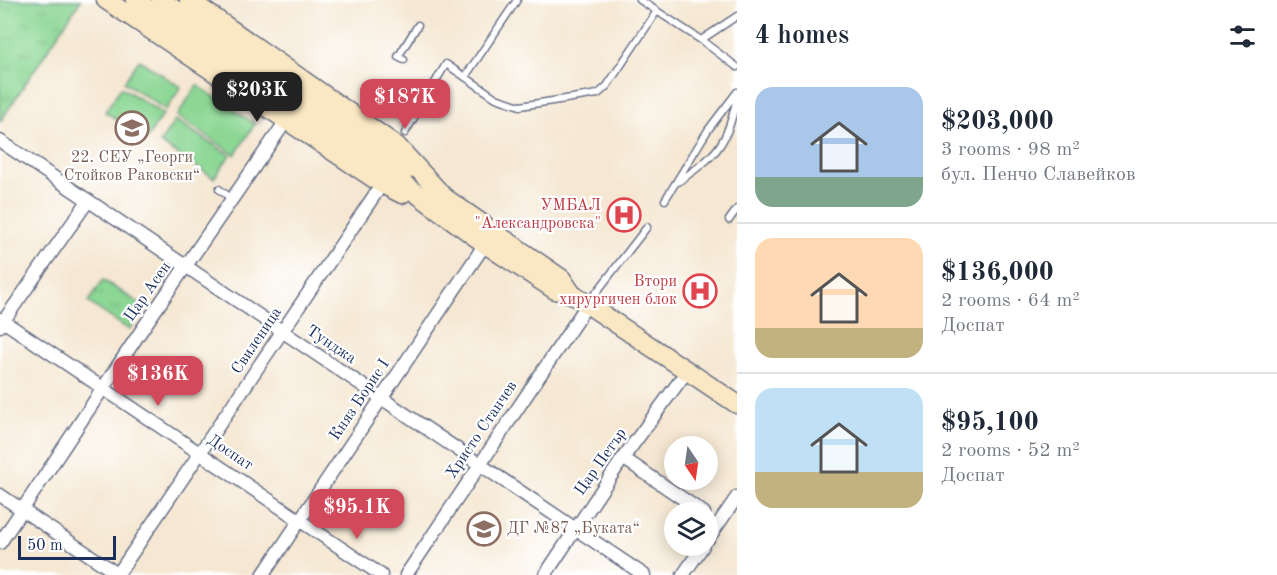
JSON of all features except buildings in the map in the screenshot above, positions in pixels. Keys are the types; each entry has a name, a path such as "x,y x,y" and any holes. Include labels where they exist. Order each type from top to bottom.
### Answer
{"main road":[{"path":"106,0 382,184 438,202"},
{"path":"135,0 356,149 562,279 572,294 587,305 737,404"},
{"path":"161,0 364,137 485,244 555,290 572,294"},
{"path":"196,2 397,146 438,202"}],"street":[{"name":"Цар Асен","path":"0,543 286,121"},
{"name":"Тунджа","path":"0,141 644,575"},
{"name":"Свиленица","path":"118,575 382,184"},
{"path":"1,322 88,201"},
{"name":"Княз Борис I","path":"262,575 485,244"},
{"name":"Христо Станчев","path":"406,575 587,305"},
{"name":"Доспат","path":"1,322 381,575"},
{"name":"Цар Петър","path":"545,575 623,458 687,371"},
{"path":"623,458 688,502"},
{"path":"0,495 118,575"},
{"path":"719,523 737,497"},
{"path":"683,575 696,556"}],"lane":[{"path":"465,77 517,0"},
{"path":"640,0 737,67"},
{"path":"405,133 432,79 446,64 496,98 520,106 597,94 607,86 657,11"},
{"path":"701,40 737,16"},
{"path":"405,60 398,57 417,25"},
{"path":"665,200 708,130 737,92"},
{"path":"675,184 725,140 731,128 737,97"},
{"path":"219,189 233,199"},
{"path":"729,220 737,209"},
{"path":"587,305 647,226"}],"green space":[{"path":"0,0 81,0 0,122"},
{"path":"139,60 181,87 166,110 124,82"},
{"path":"197,85 255,124 235,155 177,116"},
{"path":"121,87 163,114 147,139 105,112"},
{"path":"175,120 230,155 214,178 160,143"},
{"path":"103,280 145,307 129,330 88,302"}],"place":[{"name":"22. СЕУ „Георги Стойков Раковски“","path":"132,128"},
{"name":"УМБАЛ \"Александровска\"","path":"624,215"},
{"name":"Втори хирургичен блок","path":"700,291"},
{"name":"ДГ №87 „Буката“","path":"484,529"}]}
